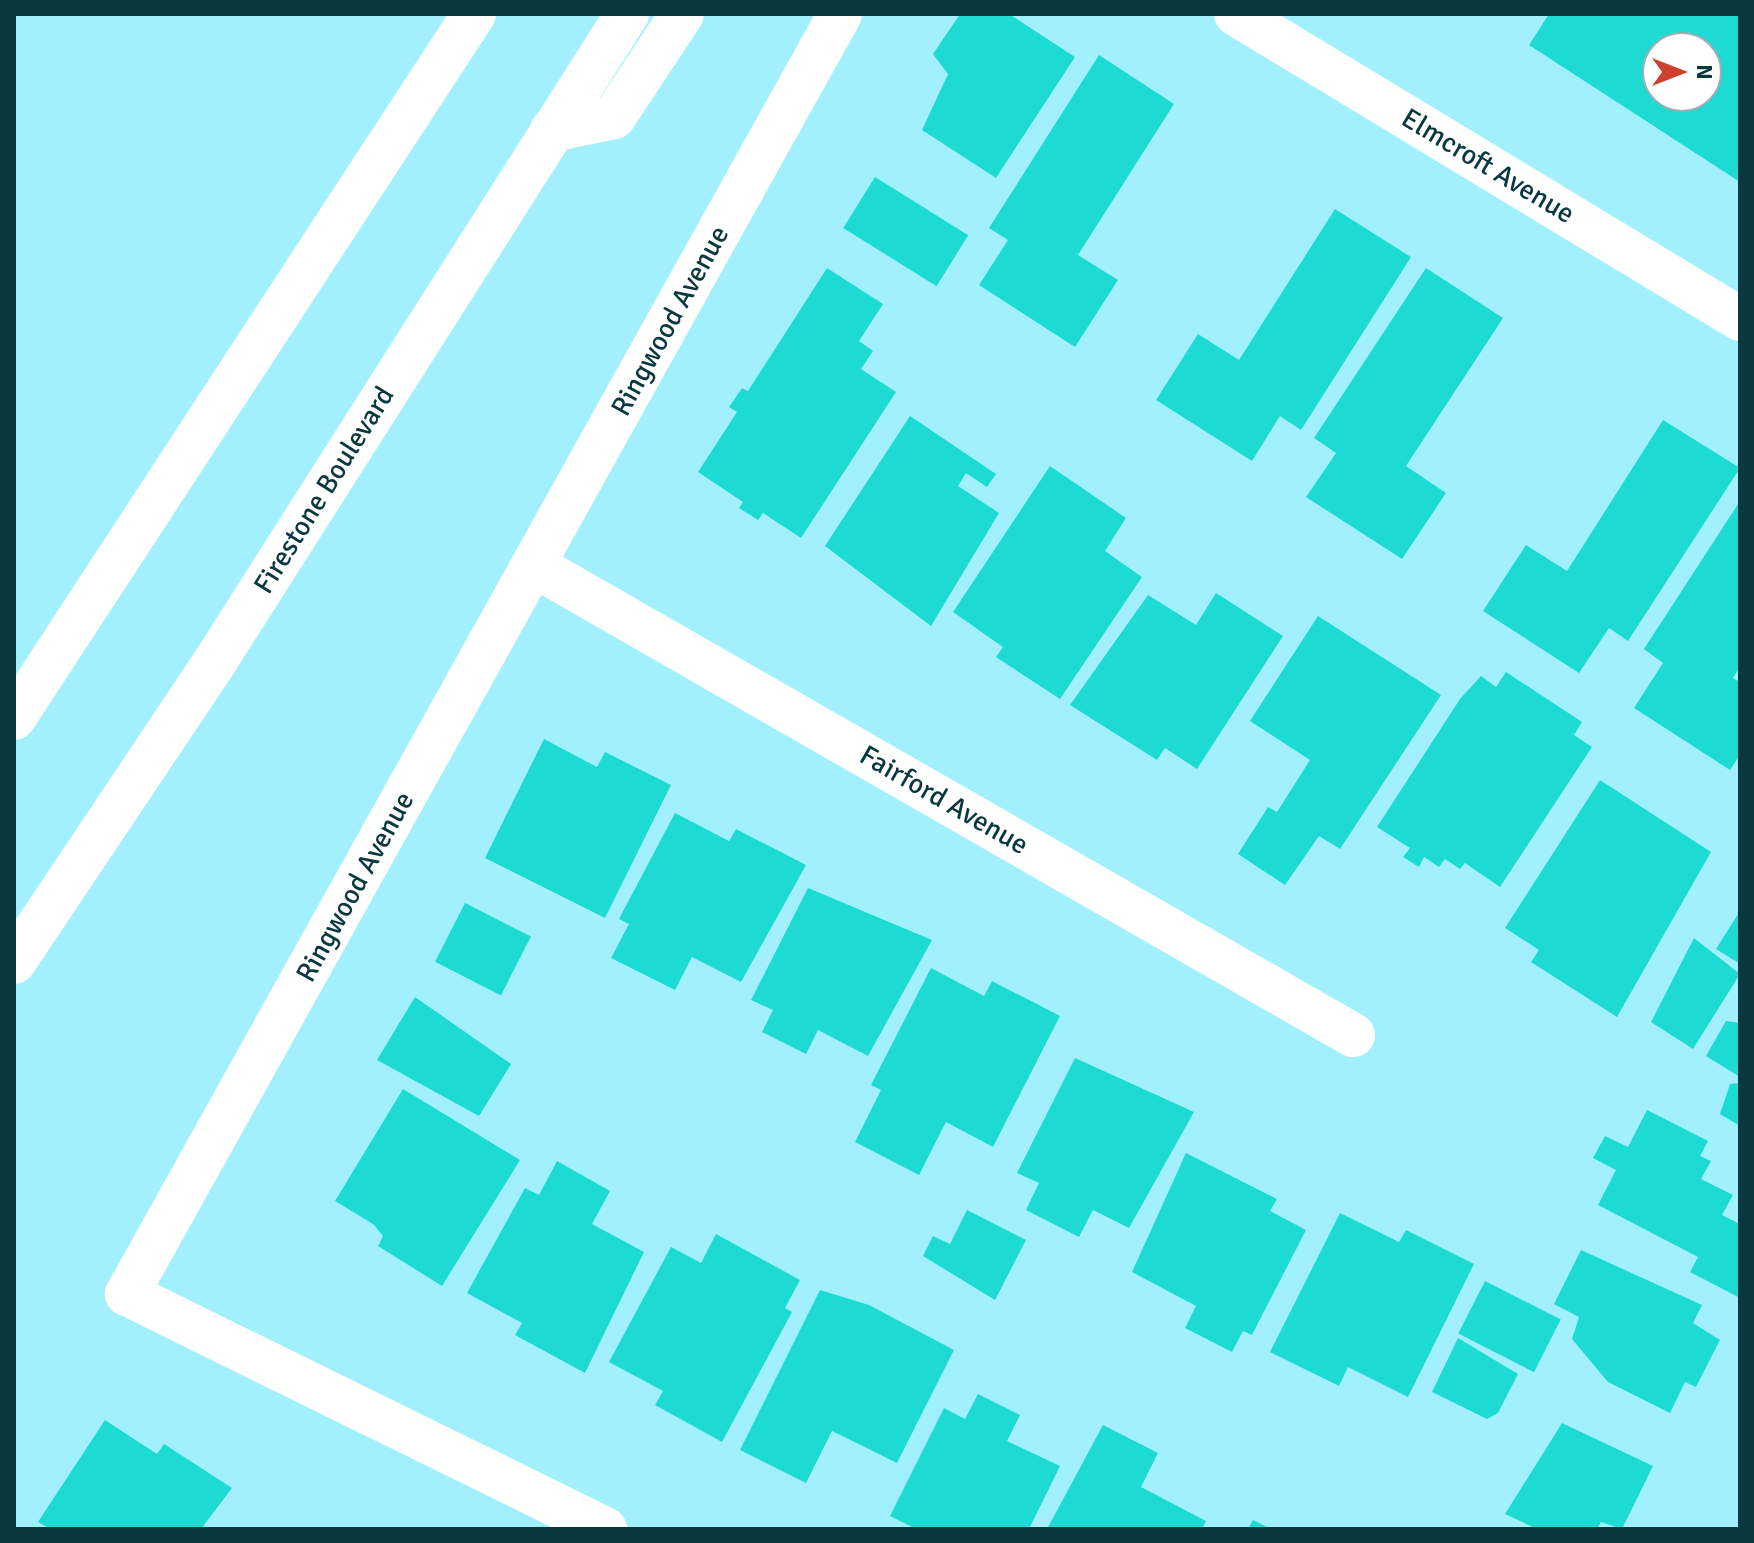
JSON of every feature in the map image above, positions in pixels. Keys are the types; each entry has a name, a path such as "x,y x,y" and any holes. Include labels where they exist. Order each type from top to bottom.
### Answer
{"street":[{"path":"14,718 474,14"},
{"name":"Firestone Boulevard","path":"14,962 216,660 627,14"},
{"path":"552,130 614,117 682,14"},
{"name":"Ringwood Avenue","path":"605,1529 127,1294 840,14"},
{"name":"Elmcroft Avenue","path":"1236,14 1740,319"},
{"name":"Fairford Avenue","path":"535,566 1353,1035"}],"building":[{"path":"960,14 1009,14 1075,57 996,178 922,130 948,74 933,54"},
{"path":"1549,14 1740,14 1740,182 1529,45"},
{"path":"1099,55 1174,104 1078,255 1118,280 1075,347 979,285 1008,240 989,228"},
{"path":"875,177 968,235 936,286 843,228"},
{"path":"1335,209 1411,257 1301,430 1280,416 1252,461 1156,400 1198,334 1239,360"},
{"path":"827,268 883,304 859,341 873,351 861,369 896,392 801,538 763,513 758,520 739,508 743,502 698,472 737,412 729,407 742,388 748,391"},
{"path":"1426,268 1503,318 1406,466 1446,493 1402,559 1306,497 1336,453 1314,438"},
{"path":"910,416 996,474 987,487 966,473 958,486 999,513 931,626 825,546"},
{"path":"1663,420 1740,468 1628,641 1609,628 1579,673 1483,611 1526,545 1567,571"},
{"path":"1050,466 1126,518 1105,551 1142,577 1060,699 996,657 1003,647 953,612"},
{"path":"1740,501 1740,667 1733,678 1740,682 1740,755 1730,770 1634,708 1663,663 1644,649"},
{"path":"1216,593 1283,636 1197,769 1165,748 1157,760 1070,705 1148,595 1196,625"},
{"path":"1318,616 1441,695 1340,849 1319,836 1285,885 1238,854 1268,807 1277,812 1310,760 1250,721"},
{"path":"1506,672 1582,722 1574,735 1592,747 1500,887 1465,863 1460,869 1445,859 1439,867 1424,857 1419,867 1403,857 1410,848 1377,827 1460,699 1481,676 1496,687"},
{"path":"544,739 597,767 605,752 671,785 605,918 485,858"},
{"path":"1600,780 1711,852 1617,1017 1531,962 1539,950 1505,928"},
{"path":"675,813 729,841 736,829 806,865 741,982 692,957 675,990 611,958 629,924 619,919"},
{"path":"808,888 932,940 868,1056 818,1030 806,1054 762,1032 773,1010 751,1000"},
{"path":"465,903 531,937 501,995 435,962"},
{"path":"1740,911 1740,964 1716,949"},
{"path":"1694,938 1740,974 1693,1049 1651,1022"},
{"path":"931,968 984,996 992,981 1060,1016 993,1147 946,1122 919,1175 855,1142 881,1090 871,1085"},
{"path":"415,997 511,1064 479,1116 377,1060"},
{"path":"1726,1021 1740,1023 1740,1077 1706,1056"},
{"path":"1075,1058 1194,1112 1129,1228 1093,1210 1079,1237 1026,1210 1039,1183 1017,1173"},
{"path":"1740,1083 1740,1126 1720,1114 1730,1084"},
{"path":"403,1089 520,1160 442,1286 378,1246 383,1236 373,1224 335,1201"},
{"path":"1647,1110 1708,1141 1700,1156 1711,1161 1701,1179 1733,1195 1722,1215 1740,1224 1740,1298 1690,1272 1698,1257 1598,1205 1616,1170 1593,1158 1605,1136 1628,1147"},
{"path":"1186,1153 1277,1199 1270,1211 1306,1230 1252,1335 1243,1331 1232,1352 1185,1328 1196,1306 1132,1272"},
{"path":"557,1161 610,1191 592,1224 644,1252 585,1373 515,1335 522,1323 467,1293 525,1188 539,1195"},
{"path":"967,1210 1026,1240 995,1300 923,1256 933,1236 950,1244"},
{"path":"1340,1213 1399,1242 1406,1230 1474,1264 1408,1397 1348,1367 1339,1386 1270,1352"},
{"path":"716,1234 800,1280 785,1308 792,1312 722,1442 655,1405 663,1391 609,1362 671,1247 701,1263"},
{"path":"1581,1250 1702,1305 1693,1323 1720,1340 1696,1387 1685,1382 1670,1413 1608,1382 1572,1339 1579,1317 1554,1304"},
{"path":"1485,1281 1561,1320 1534,1372 1458,1334"},
{"path":"820,1290 869,1305 954,1350 897,1463 832,1431 806,1483 740,1450"},
{"path":"1458,1338 1518,1374 1498,1413 1487,1419 1432,1392"},
{"path":"978,1394 1020,1415 1007,1441 1060,1466 1029,1529 916,1529 890,1516 944,1408 965,1419"},
{"path":"105,1420 157,1454 164,1444 232,1488 201,1529 50,1529 38,1522"},
{"path":"1562,1423 1653,1466 1622,1529 1601,1522 1597,1529 1537,1529 1505,1514"},
{"path":"1103,1425 1158,1453 1141,1487 1206,1521 1202,1529 1047,1529"},
{"path":"1253,1520 1271,1529 1248,1529"}]}
